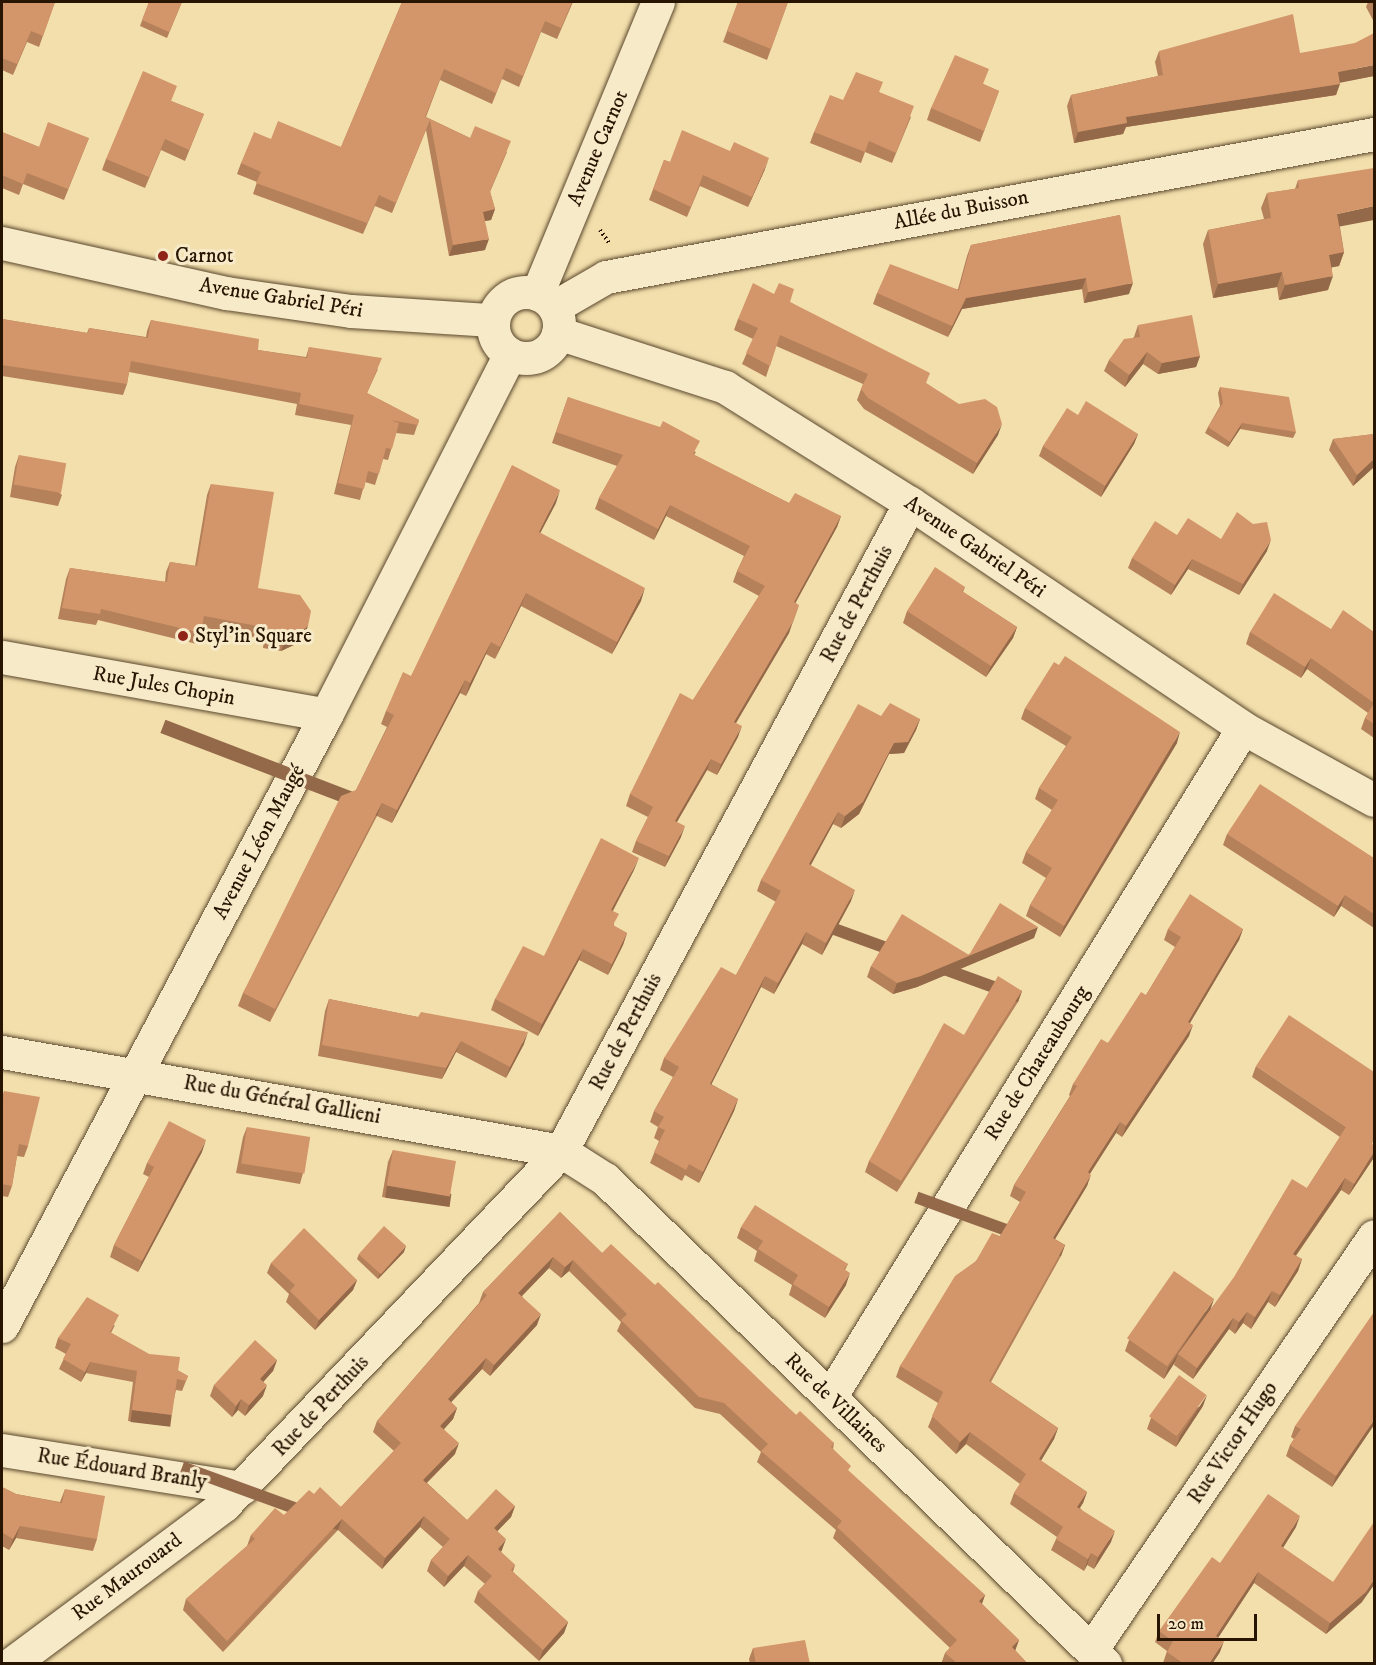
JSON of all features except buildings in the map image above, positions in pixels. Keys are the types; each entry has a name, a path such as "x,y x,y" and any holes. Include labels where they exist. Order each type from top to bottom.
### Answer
{"street":[{"name":"Avenue Carnot","path":"550,311 574,203 658,2"},
{"name":"Allée du Buisson","path":"550,311 606,277 1374,134"},
{"name":"Avenue Gabriel Péri","path":"2,243 226,293 351,311 492,320"},
{"path":"518,292 550,311 548,350 530,358 510,354 496,340 492,320 501,302 518,292"},
{"name":"Avenue Gabriel Péri","path":"550,311 725,387 910,503 1243,728 1374,800"},
{"name":"Avenue Léon Maugé","path":"2,1326 326,715 510,354"},
{"name":"Rue de Perthuis","path":"242,1488 561,1151 910,503"},
{"name":"Rue Jules Chopin","path":"2,657 326,715"},
{"name":"Rue de Chateaubourg","path":"831,1397 1243,728"},
{"name":"Rue du Général Gallieni","path":"2,1052 561,1151"},
{"name":"Rue de Villaines","path":"561,1151 605,1179 1098,1657"},
{"name":"Rue Victor Hugo","path":"1098,1657 1374,1236"},
{"name":"Rue Édouard Branly","path":"2,1450 242,1488"},
{"name":"Rue Maurouard","path":"11,1664 242,1488"}],"path":[{"path":"574,203 616,252 622,274"}],"place":[{"name":"Carnot","path":"163,256"},
{"name":"Styl'in Square","path":"183,636"}]}
